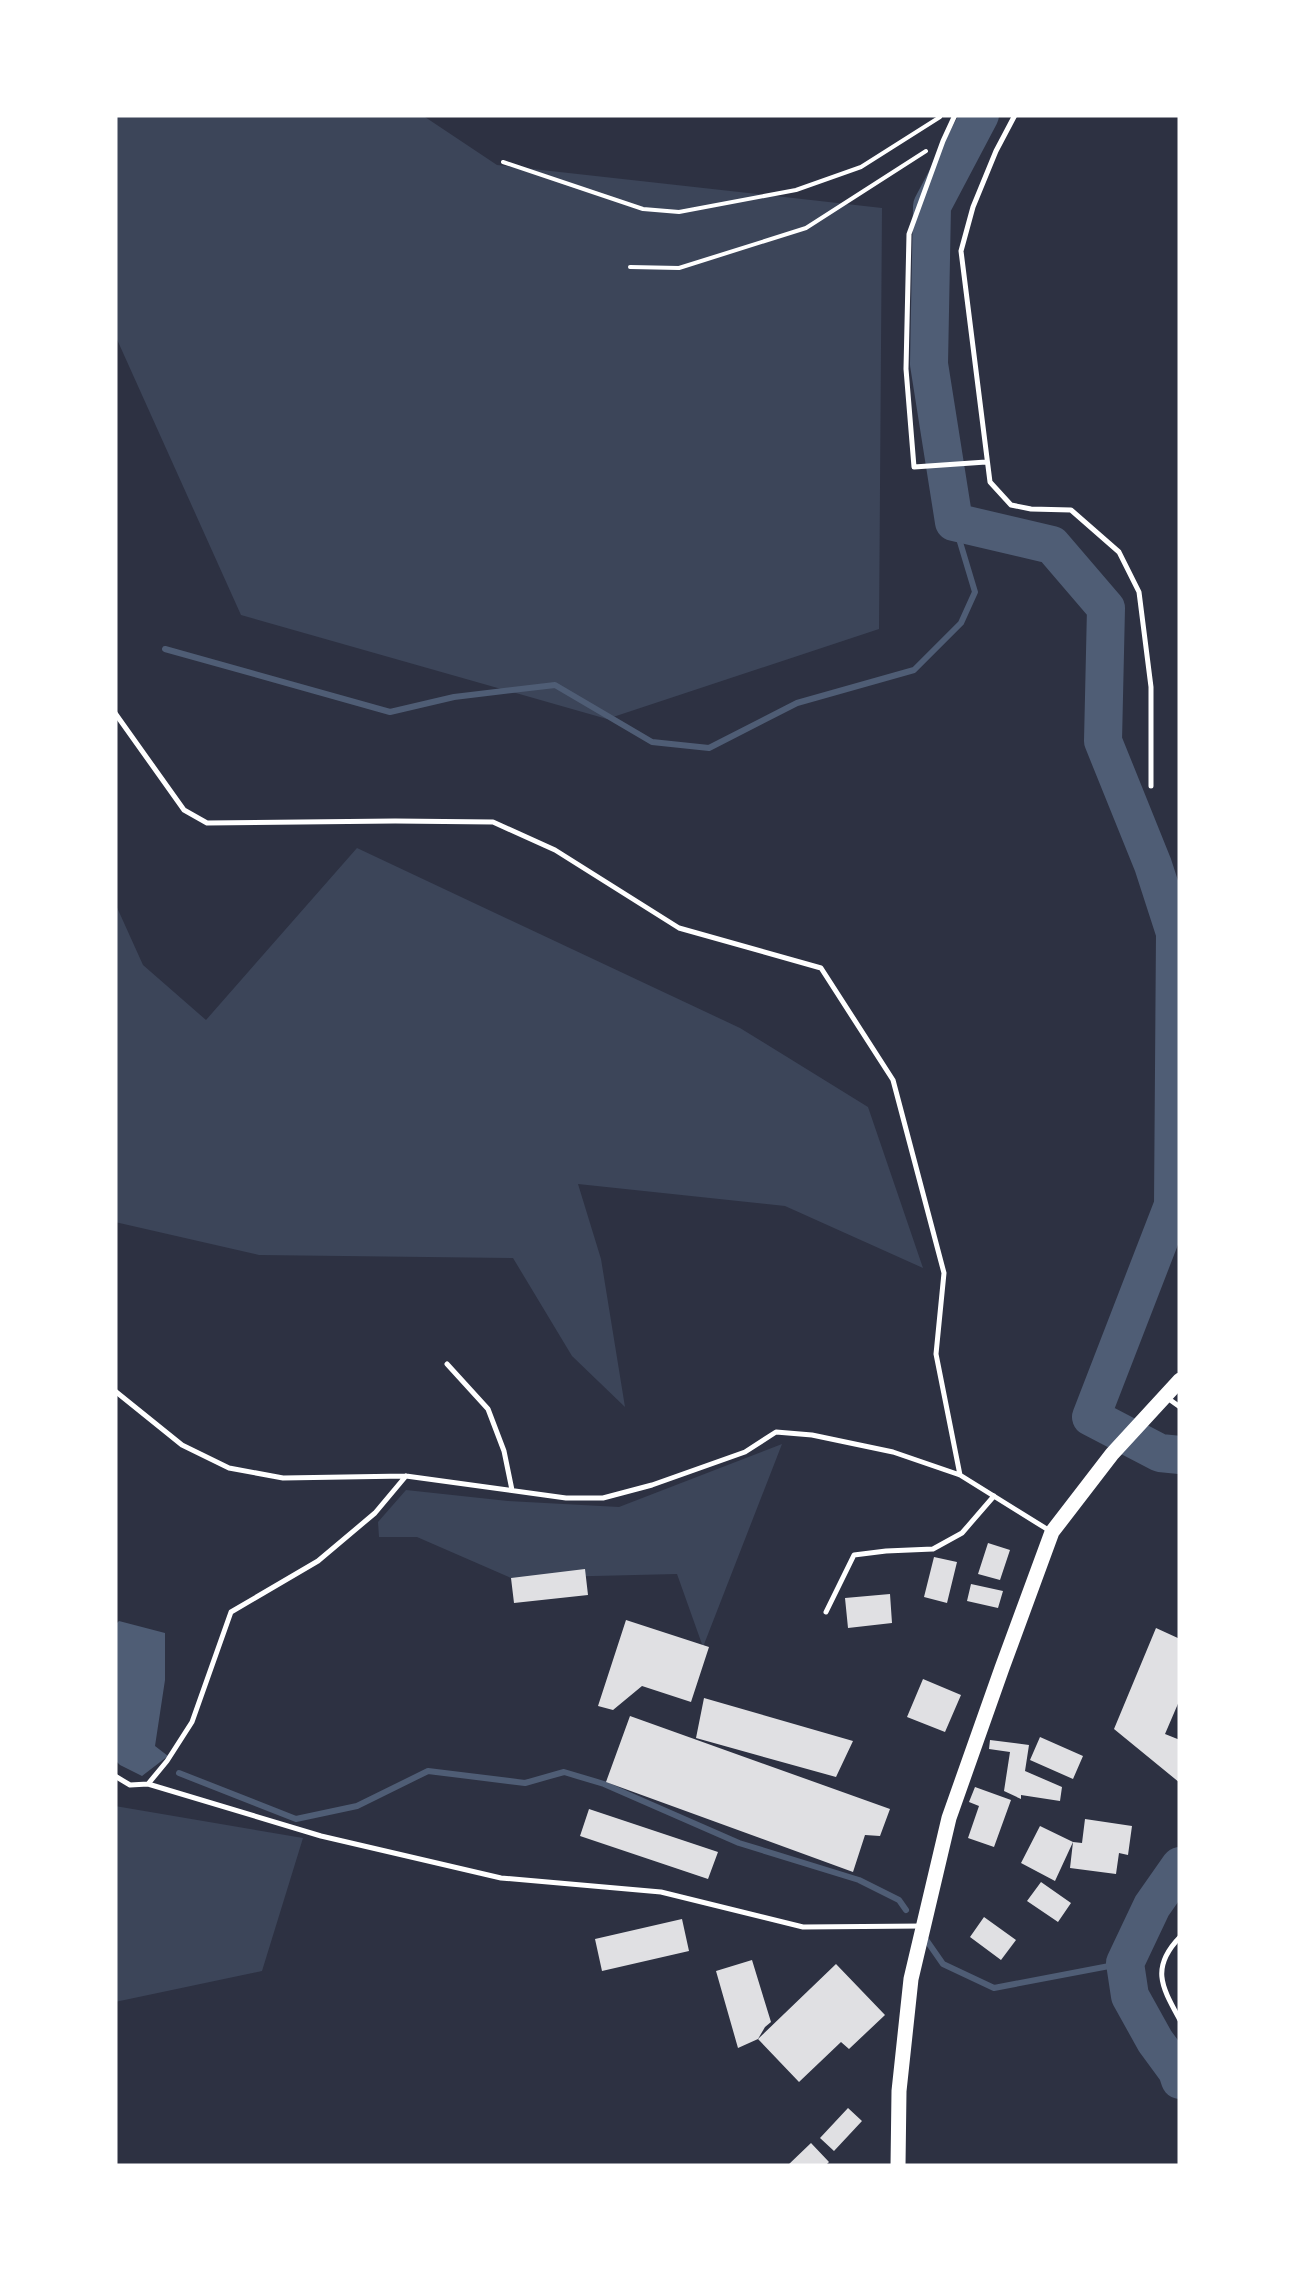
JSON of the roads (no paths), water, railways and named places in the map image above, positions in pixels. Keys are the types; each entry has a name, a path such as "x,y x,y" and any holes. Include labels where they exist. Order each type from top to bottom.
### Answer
{"main road":[{"path":"898,2166 899,2091 911,1979 949,1818 1052,1532 1112,1454 1173,1402 1180,1380"}],"lane":[{"path":"955,115 909,234 906,369 914,467 986,462"},
{"path":"1015,115 978,193 961,252 990,482 1011,505 1031,510 1071,510 1120,552 1139,592 1151,687 1151,786"},
{"path":"115,713 184,810 207,823 493,822 555,850 679,928 821,968 893,1080 944,1273 936,1354 960,1475"},
{"path":"447,1364 488,1408 504,1451 512,1490"},
{"path":"115,1391 182,1445 228,1468 283,1478 406,1476 566,1498 603,1498 745,1452 776,1432 812,1435 893,1452 960,1475 1052,1532"},
{"path":"148,1784 192,1722 231,1612 318,1561 374,1512 406,1476"},
{"path":"826,1612 854,1556 933,1549 962,1532 994,1496"},
{"path":"115,1776 130,1785 148,1784 321,1836 501,1878 661,1892 802,1927 924,1926"},
{"path":"1180,1937 1167,1950 1161,1970 1162,1989 1180,2020"}],"waterway":[{"path":"980,115 932,206 929,364 954,522 1052,545 1106,608 1103,741 1153,865 1175,933 1173,1205 1091,1417 1160,1453 1180,1455"},
{"path":"165,649 390,712 454,697 555,685 652,742 709,748 797,703 914,670 961,623 975,592 954,522"},
{"path":"179,1773 296,1819 357,1806 428,1771 525,1783 564,1772 604,1784 739,1843 859,1880 899,1900 906,1910"},
{"path":"1180,1866 1152,1906 1125,1963 1130,1996 1180,2080"},
{"path":"927,1941 943,1964 994,1988 1125,1963"}]}
